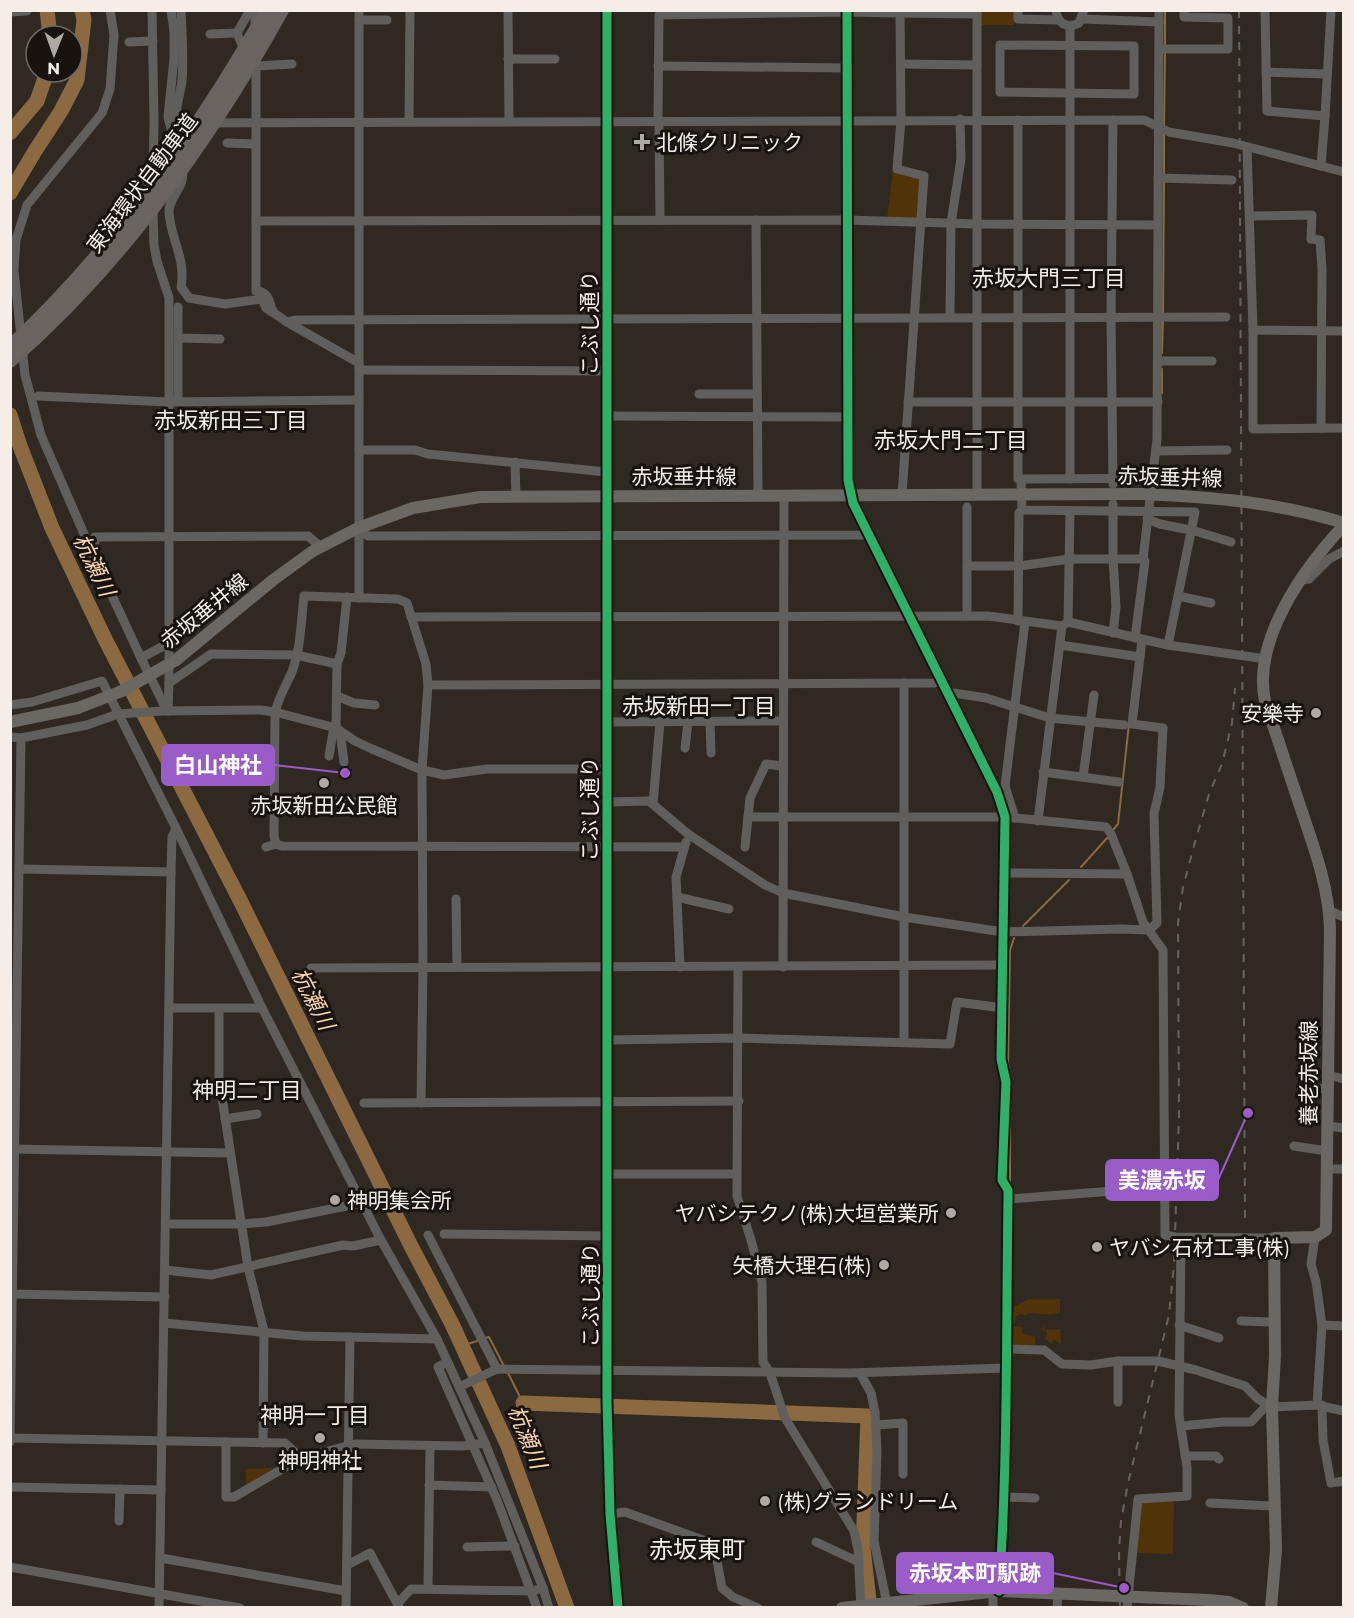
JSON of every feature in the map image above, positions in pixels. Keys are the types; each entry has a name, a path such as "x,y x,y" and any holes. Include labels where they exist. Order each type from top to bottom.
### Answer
{"highway":[{"name":"東海環状自動車道","path":"10,347 109,242 156,183 202,118 236,65 267,10"},
{"name":"東海環状自動車道","path":"10,361 78,297 122,248 165,193 209,132 282,10"}],"main road":[{"name":"赤坂垂井線","path":"10,722 78,708 122,691 176,660 273,580 321,547 358,528 413,508 480,497 1142,494 1239,500 1308,513 1344,524"},
{"name":"養老赤坂線","path":"1315,1237 1326,1230 1330,911 1314,847 1263,688 1266,659 1275,626 1300,580 1320,551 1344,524"},
{"path":"1271,1608 1275,1550 1270,1406 1275,1356 1274,1238 1315,1237"},
{"path":"842,1608 996,1592 1058,1594 1128,1602 1208,1599 1229,1602 1243,1608"}],"street":[{"path":"110,10 114,35 110,89 102,113 27,204 15,240 14,270 25,375 39,425 94,557 165,711"},
{"path":"152,10 154,245 169,298 169,683 165,711"},
{"path":"171,10 174,59 168,117 183,173 182,184 171,201 169,212 183,273 181,287 189,298 225,304 262,299 266,308 273,313 359,366 606,371"},
{"path":"181,10 183,54 176,123 1144,120 1162,129 1247,147 1344,172"},
{"path":"237,33 250,10"},
{"path":"255,10 256,291 262,291 268,295 273,313"},
{"path":"410,10 410,122"},
{"path":"508,10 509,121"},
{"name":"こぶし通り","path":"607,10 607,1401 610,1514 618,1608"},
{"path":"1018,10 1018,19 1057,15 1061,23 1070,26 1079,23 1083,15 1159,22"},
{"path":"608,802 649,801 688,834 765,885 783,893 1003,932 1149,930 1157,923 1154,814 1160,787 1163,728 1132,724 1145,561 1143,559 1159,451 1158,360 1162,317 1158,225 1162,178 1163,49 1159,10"},
{"path":"1163,49 1228,49 1228,14 1184,17 1184,10"},
{"path":"1265,10 1267,111 1325,116"},
{"path":"1321,166 1331,10"},
{"path":"10,12 27,11"},
{"path":"847,11 848,480 851,495 1010,817"},
{"path":"660,220 659,13 977,12 977,495"},
{"path":"900,13 901,120 897,169 924,176 902,495"},
{"path":"359,598 359,15 387,20"},
{"path":"1070,26 1070,479"},
{"path":"237,33 256,79"},
{"path":"210,34 237,33"},
{"path":"129,42 153,42"},
{"path":"1000,45 1134,46 1134,94 1069,95 1000,93 1000,45"},
{"path":"508,59 555,59"},
{"path":"256,66 292,64"},
{"path":"901,64 977,65"},
{"path":"658,66 846,68"},
{"path":"1266,72 1327,74"},
{"path":"950,317 951,223 961,159 960,119"},
{"path":"1018,120 1017,479 1113,481 1205,478"},
{"path":"1113,120 1111,317 1113,481"},
{"path":"228,143 256,144"},
{"path":"1247,147 1253,330 1253,429 1344,428"},
{"path":"1162,178 1232,180"},
{"path":"1250,216 1312,215 1311,239 1320,240 1321,428"},
{"path":"756,220 758,495"},
{"path":"256,221 847,220 977,224 1158,225"},
{"path":"178,306 178,401"},
{"path":"287,322 295,320 607,318 1226,316"},
{"path":"1253,330 1344,331"},
{"path":"178,338 220,339"},
{"path":"1158,360 1212,361"},
{"path":"699,394 757,394"},
{"path":"38,396 168,402 359,400"},
{"path":"908,402 1158,402"},
{"path":"606,416 848,417"},
{"path":"359,450 415,450 428,454 606,472"},
{"path":"1159,451 1227,450"},
{"path":"514,462 516,496"},
{"path":"993,1608 1005,1497 1008,1190 1002,1180 1006,1082 1001,1059 1005,873 1010,817 1005,786 1021,621 1019,513 1022,510 1021,479"},
{"path":"783,967 784,495"},
{"path":"967,507 967,616"},
{"path":"1113,508 1116,608 1113,633"},
{"path":"1022,510 1070,511 1113,508 1151,515 1230,542"},
{"path":"1038,821 1060,645 1065,624 1070,559 1070,511"},
{"path":"1151,515 1195,512 1168,645"},
{"path":"358,528 368,536 784,536 863,535 868,533"},
{"path":"94,557 95,537 308,536 321,547"},
{"path":"1300,580 1309,579 1329,559 1344,550"},
{"path":"967,566 1019,566 1070,559 1143,559"},
{"path":"276,844 275,712 280,695 292,671 304,596 398,598 407,603 426,664 428,685 422,770 421,1103"},
{"path":"1178,596 1211,603"},
{"path":"344,762 337,728 336,664 341,653 346,597"},
{"path":"411,617 988,616 1065,624 1168,645 1266,659"},
{"path":"141,658 168,643"},
{"path":"1060,645 1137,656"},
{"path":"169,683 211,654 296,655 336,664"},
{"path":"10,705 32,702 102,681 121,713 262,1008 381,1240 461,1386 549,1608"},
{"path":"428,685 934,683 942,681"},
{"path":"904,683 904,1042"},
{"path":"948,692 987,698 1050,718 1125,725"},
{"path":"336,696 354,703 375,705"},
{"path":"1083,777 1094,696"},
{"path":"301,1458 285,1443 10,1440 13,1149 20,869 16,737 87,724 121,713 275,712 337,728 355,741 372,749 422,770 444,775 487,769 607,770"},
{"path":"608,722 783,722"},
{"path":"653,804 660,722"},
{"path":"685,747 688,722"},
{"path":"710,722 711,753"},
{"path":"329,756 337,728"},
{"path":"744,847 750,798 766,764 783,766"},
{"path":"1043,772 1119,782"},
{"path":"274,800 357,802"},
{"path":"748,817 1010,817 1106,827 1127,874 1143,922 1163,950 1164,1232 1169,1237 1181,1238 1274,1238"},
{"path":"159,1608 171,872 172,837 176,828"},
{"path":"680,967 676,877 688,834"},
{"path":"266,847 276,844 282,846 684,847"},
{"path":"20,869 171,872"},
{"path":"1005,873 1127,874"},
{"path":"677,897 729,909"},
{"path":"456,899 457,967"},
{"path":"1330,911 1344,917"},
{"path":"311,968 1004,965"},
{"path":"738,967 737,1196 762,1282 763,1362 770,1373 785,1418 854,1531 870,1605"},
{"path":"607,1040 738,1038 950,1044 957,1002 1003,1008"},
{"path":"170,1008 262,1008"},
{"path":"219,1009 219,1078 248,1267 264,1331 263,1443"},
{"path":"1328,1075 1344,1079"},
{"path":"1303,1087 1327,1089"},
{"path":"364,1102 738,1101"},
{"path":"225,1119 257,1114"},
{"path":"1327,1126 1344,1128"},
{"path":"1294,1146 1327,1151"},
{"path":"13,1149 230,1153"},
{"path":"1327,1169 1344,1169"},
{"path":"607,1174 736,1174"},
{"path":"1008,1199 1165,1187"},
{"path":"166,1224 266,1222 362,1203"},
{"path":"444,1234 608,1236"},
{"path":"428,1235 482,1339 501,1370"},
{"path":"1315,1237 1311,1264 1322,1325 1320,1405 1323,1440 1331,1483 1344,1481"},
{"path":"1128,1602 1137,1499 1187,1496 1185,1456 1179,1415 1181,1238"},
{"path":"165,1270 211,1275 343,1245 353,1246 381,1240"},
{"path":"11,1294 165,1297"},
{"path":"1241,1321 1275,1322"},
{"path":"164,1323 303,1336 436,1340"},
{"path":"1179,1325 1219,1338"},
{"path":"1322,1325 1344,1326"},
{"path":"346,1608 350,1337"},
{"path":"1005,1349 1044,1350 1062,1364 1091,1365 1118,1361 1158,1361 1245,1386 1270,1406"},
{"path":"1118,1361 1118,1402"},
{"path":"447,1362 438,1367 492,1487 537,1608"},
{"path":"461,1386 501,1370 860,1373 1006,1368"},
{"path":"860,1373 872,1393 878,1451 870,1605"},
{"path":"1181,1426 1251,1422 1270,1406 1320,1405 1344,1411"},
{"path":"876,1425 903,1423 903,1474"},
{"path":"226,1442 226,1497 234,1497 301,1458 349,1445 429,1446 485,1443"},
{"path":"428,1589 429,1446"},
{"path":"1185,1456 1216,1456 1219,1459"},
{"path":"429,1485 492,1487"},
{"path":"10,1487 161,1490"},
{"path":"119,1521 120,1489"},
{"path":"1005,1497 1035,1498"},
{"path":"1210,1503 1274,1506"},
{"path":"610,1514 625,1512 714,1544 722,1588 733,1597 758,1608"},
{"path":"816,1542 859,1562"},
{"path":"467,1547 515,1546"},
{"path":"347,1564 370,1553 398,1605 411,1589 532,1591 543,1588"},
{"path":"160,1558 346,1591"},
{"path":"10,1567 240,1608"},
{"path":"1057,1608 1058,1594"}],"shaded area":[{"path":"981,11 1014,11 1014,25 981,25"},
{"path":"893,171 921,177 920,218 887,218"},
{"path":"1029,1299 1060,1299 1060,1312 1048,1315 1020,1314 1016,1316 1015,1323 1007,1322 1007,1310"},
{"path":"1009,1326 1022,1327 1022,1333 1035,1337 1035,1345 1009,1347"},
{"path":"1044,1326 1045,1330 1060,1329 1061,1344 1054,1340 1051,1343 1045,1339 1047,1333 1042,1329"},
{"path":"273,1468 246,1485 246,1469"},
{"path":"1174,1501 1173,1554 1136,1553 1139,1502"}],"waterway":[{"path":"47,10 49,24"},
{"name":"杭瀬川","path":"10,193 61,111 77,80 84,20 82,10"},
{"path":"1165,10 1165,47"},
{"path":"1164,128 1165,53"},
{"path":"10,133 37,101 43,84"},
{"path":"1164,134 1164,176"},
{"path":"1163,314 1164,182"},
{"path":"1162,353 1163,319"},
{"path":"1162,369 1162,393"},
{"name":"杭瀬川","path":"10,415 52,528 105,639 241,902 452,1324 508,1446 567,1608"},
{"path":"1113,830 1118,824 1129,724"},
{"path":"1081,867 1108,837"},
{"path":"1023,926 1069,880"},
{"path":"1010,1083 1008,1063 1010,950 1014,938"},
{"path":"1010,1103 1010,1185"},
{"path":"485,1338 489,1337 504,1366"},
{"path":"462,1346 480,1340"},
{"path":"508,1373 523,1403"},
{"path":"523,1403 868,1416 863,1548 870,1608"}],"railway":[{"path":"1239,10 1245,1224"},
{"path":"1120,1608 1121,1521 1128,1483 1169,1315 1174,1264 1179,1117 1178,923 1183,887 1195,842 1209,794 1222,764 1232,723 1235,688"}],"cycle path":[{"path":"607,10 607,1401 610,1514 618,1608"},
{"path":"847,10 848,480 853,503 997,792 1005,817 1001,1059 1006,1082 1002,1180 1008,1190 1008,1199 1005,1444 999,1591"}],"place":[{"name":"北條クリニック","path":"642,142"},
{"name":"安樂寺","path":"1316,713"},
{"name":"白山神社","path":"345,773"},
{"name":"赤坂新田公民館","path":"324,783"},
{"name":"美濃赤坂","path":"1248,1113"},
{"name":"神明集会所","path":"335,1200"},
{"name":"ヤバシテクノ(株)大垣営業所","path":"951,1213"},
{"name":"ヤバシ石材工事(株)","path":"1097,1247"},
{"name":"矢橋大理石(株)","path":"884,1265"},
{"name":"神明神社","path":"320,1438"},
{"name":"(株)グランドリーム","path":"765,1501"},
{"name":"赤坂本町駅跡","path":"1124,1588"}],"district":[{"name":"赤坂大門三丁目","path":"1049,278"},
{"name":"赤坂新田三丁目","path":"231,420"},
{"name":"赤坂大門二丁目","path":"951,440"},
{"name":"赤坂新田一丁目","path":"699,706"},
{"name":"神明二丁目","path":"247,1090"},
{"name":"神明一丁目","path":"315,1415"},
{"name":"赤坂東町","path":"697,1549"}]}
